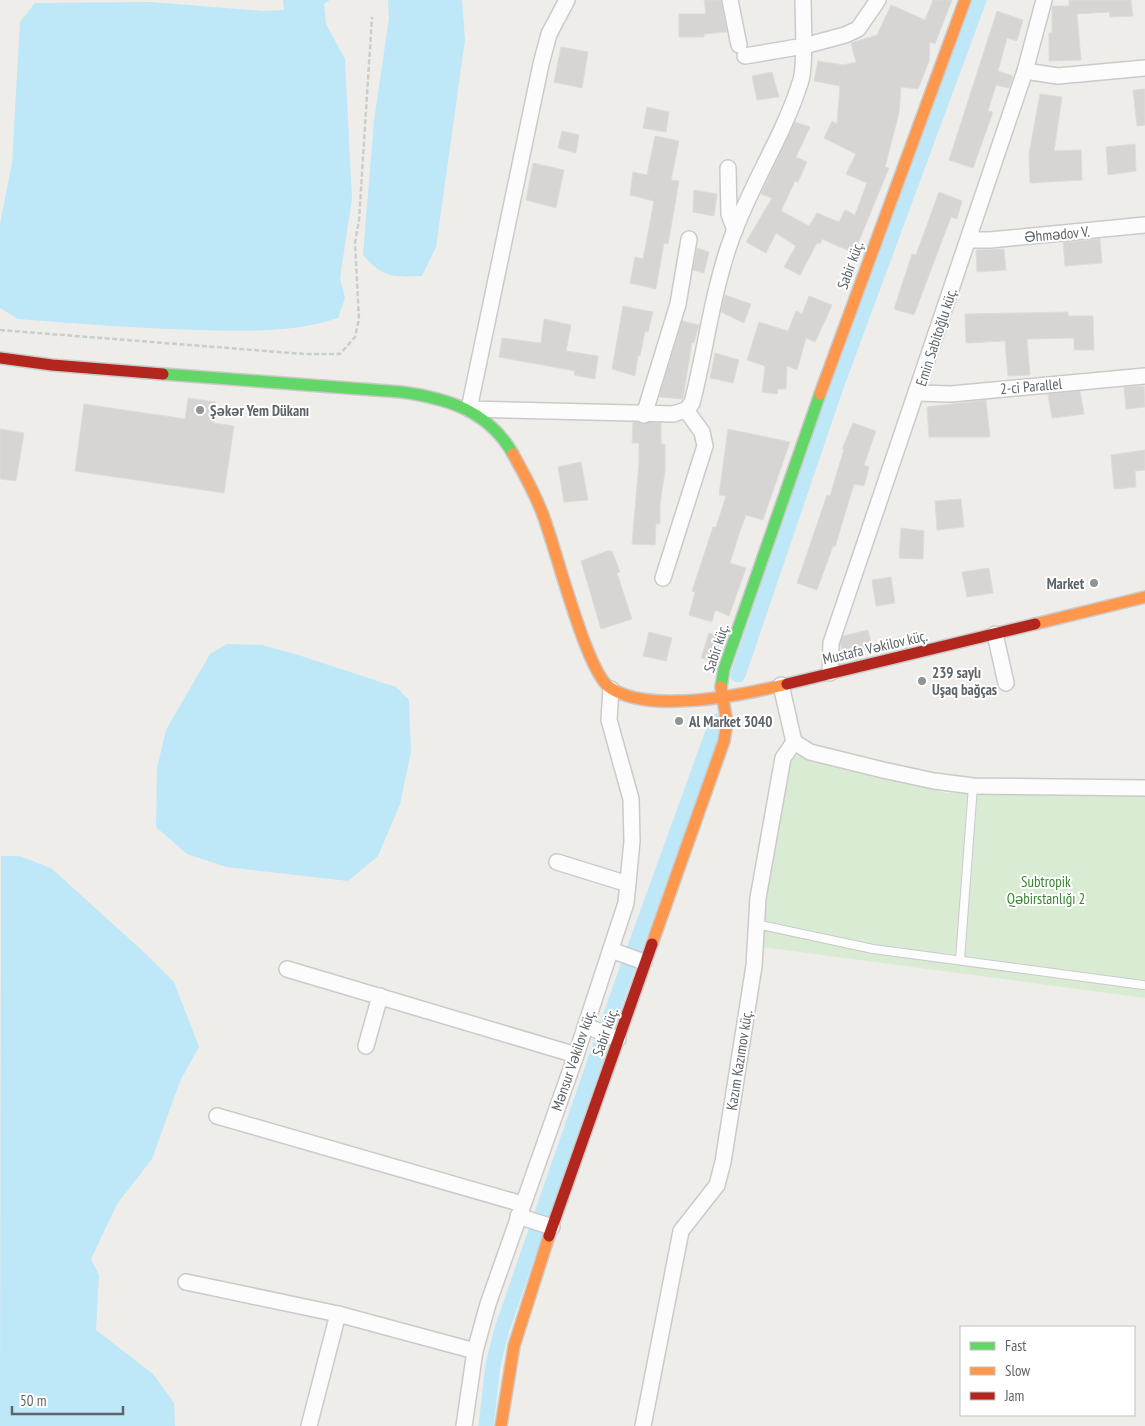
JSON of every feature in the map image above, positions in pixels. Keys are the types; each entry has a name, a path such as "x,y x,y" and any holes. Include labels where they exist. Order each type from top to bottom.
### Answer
{"street":[{"path":"469,409 541,64 549,34 568,0"},
{"path":"730,0 742,51 804,46 845,36 858,29 878,0"},
{"path":"0,358 52,365 401,392 426,395 469,409 644,415 673,414 686,410 692,403 708,322 735,230 749,194 769,157 802,79 804,46 803,0"},
{"name":"Sabir küç.","path":"501,1426 514,1346 552,1227 644,962 724,741 727,723 721,680 724,669 837,344 965,0"},
{"name":"Emin Sabitoğlu küç.","path":"830,673 831,644 1025,72 1044,0"},
{"path":"1025,72 1058,76 1145,68"},
{"path":"728,168 729,214 735,230"},
{"name":"Əhmədov V.","path":"969,240 990,240 1145,225"},
{"path":"644,415 678,304 689,239"},
{"name":"2-ci Parallel","path":"917,393 951,394 1145,376"},
{"path":"469,409 502,438 527,478 562,568 592,661 600,676 611,689"},
{"path":"663,578 705,446 702,432 686,410"},
{"name":"Mustafa Vəkilov küç.","path":"611,689 629,695 648,698 722,698 1145,597"},
{"path":"995,634 1006,683"},
{"path":"781,685 794,742 810,752 934,781 973,786 1145,788"},
{"name":"Mənsur Vəkilov küç.","path":"464,1426 475,1351 488,1304 586,1026 626,902 632,841 631,799 609,720 611,689"},
{"name":"Kazım Kazımov küç.","path":"643,1426 681,1231 718,1185 754,966 758,898 784,758 794,742"},
{"path":"557,862 628,884"},
{"path":"611,950 644,962"},
{"path":"287,969 576,1055"},
{"path":"366,1046 380,996"},
{"path":"586,1026 618,1038"},
{"path":"217,1116 520,1210 552,1227"},
{"path":"186,1282 338,1314 475,1351"},
{"path":"309,1426 338,1314"}],"lane":[{"path":"960,960 973,786"},
{"path":"756,924 873,949 1143,985"}],"path":[{"path":"0,330 304,354 340,354 354,337 359,319 356,244 372,18"}],"green space":[{"name":"Subtropik Qəbirstanlığı 2","path":"793,755 946,793 1102,797 1145,794 1145,998 762,947 765,896"}],"water":[{"path":"283,0 330,0 324,4 326,24 345,59 352,199 340,278 345,298 338,318 286,329 251,331 198,330 18,319 0,308 0,224 12,163 20,22 35,3 152,2 263,11 284,10"},
{"path":"388,0 462,0 465,40 436,247 422,276 396,276 383,272 370,263 363,255 374,121 389,18"},
{"path":"227,644 262,645 298,655 396,687 409,700 411,752 400,804 378,856 348,881 226,867 187,854 156,827 157,768 166,730 210,654"},
{"path":"1,856 19,856 51,868 146,954 174,982 199,1047 180,1081 152,1159 117,1204 91,1259 99,1275 96,1330 153,1374 174,1403 175,1426 0,1426"}],"building":[{"path":"704,0 721,0 727,32 704,34 704,37 679,37 679,14 706,14"},
{"path":"933,0 952,0 935,44 930,42 929,61 918,89 901,87 899,113 885,167 889,168 854,253 822,239 820,244 817,243 800,275 784,267 796,246 776,233 766,253 746,242 772,198 761,194 795,122 810,127 796,157 807,162 798,182 795,181 781,211 809,226 817,213 839,222 845,210 855,215 867,183 846,174 856,154 824,138 832,121 837,124 840,86 814,81 818,61 843,65 856,62 851,43 877,35 891,5 925,20"},
{"path":"1069,0 1131,0 1133,16 1110,17 1109,12 1077,14 1081,60 1049,61 1049,33 1052,33 1052,6 1069,6"},
{"path":"997,11 1023,20 1017,41 1007,38 998,71 1013,76 1009,88 996,85 988,111 993,112 973,168 949,160"},
{"path":"561,47 588,52 582,88 554,82"},
{"path":"772,72 779,97 757,100 752,76"},
{"path":"1145,89 1145,125 1137,126 1133,90"},
{"path":"1040,94 1062,97 1054,151 1081,150 1082,180 1030,183 1029,154"},
{"path":"647,107 669,112 666,132 643,128"},
{"path":"562,131 579,135 576,153 558,148"},
{"path":"655,136 679,141 671,180 679,181 668,244 664,243 656,289 630,283 635,257 643,259 654,201 630,195 633,172 647,175"},
{"path":"1135,144 1136,171 1108,175 1106,147"},
{"path":"533,163 564,170 556,208 526,200"},
{"path":"694,190 717,194 714,216 693,212"},
{"path":"939,192 962,201 957,219 951,217 914,315 894,309 912,254 916,255"},
{"path":"1100,239 1102,263 1065,266 1063,242"},
{"path":"697,248 709,252 704,273 693,270"},
{"path":"1004,249 1006,270 977,272 976,250"},
{"path":"725,295 751,304 744,323 721,312"},
{"path":"809,296 832,305 815,342 806,338 797,370 787,366 786,389 778,389 777,394 762,392 765,366 747,360 759,322 788,331 796,311 802,314"},
{"path":"623,306 653,312 648,332 645,331 640,356 638,355 635,376 612,369"},
{"path":"1068,312 1068,316 1093,316 1094,350 1074,350 1074,338 1027,339 1030,375 1008,376 1005,341 966,343 965,314"},
{"path":"544,319 571,325 566,351 598,356 595,379 574,375 575,371 499,357 502,338 541,343"},
{"path":"682,321 699,325 694,343 692,342 683,399 659,397"},
{"path":"715,353 739,360 733,383 710,378"},
{"path":"1144,386 1145,407 1126,409 1124,387"},
{"path":"1080,391 1084,414 1052,418 1048,394"},
{"path":"188,398 216,402 213,423 234,426 224,493 75,471 84,404 185,419"},
{"path":"986,400 990,437 929,437 927,407"},
{"path":"633,422 661,423 661,444 665,444 665,471 660,504 660,524 656,524 655,545 632,544 639,462 639,443 632,443"},
{"path":"853,423 876,431 864,465 869,467 864,486 854,484 835,547 833,546 817,590 797,583 827,495 830,496 844,449 842,449"},
{"path":"0,429 24,433 16,481 0,479"},
{"path":"728,429 790,442 763,520 746,515 740,531 730,563 746,568 729,616 715,610 712,622 689,615 695,592 692,591 713,527 716,527 726,496 719,495"},
{"path":"1145,450 1145,470 1135,471 1136,487 1114,489 1111,455"},
{"path":"581,462 588,500 564,502 558,467"},
{"path":"961,499 964,527 937,530 935,501"},
{"path":"901,528 924,531 923,559 899,558"},
{"path":"607,551 612,551 620,572 617,573 632,619 601,629 581,561"},
{"path":"989,568 993,593 967,597 962,572"},
{"path":"891,577 895,603 876,606 872,580"},
{"path":"868,630 872,647 844,655 840,644 843,636"},
{"path":"649,632 672,638 666,661 643,656"},
{"path":"709,633 722,636 713,662 701,658"}],"waterway":[{"path":"738,675 836,387 979,0"},
{"path":"486,1426 493,1365 502,1329 622,983 717,721"}],"traffic: fast":[{"path":"163,374 401,392 435,398 465,409 479,417 492,427 513,454"},
{"path":"721,687 724,669 820,394"}],"traffic: slow":[{"path":"820,394 965,0"},
{"path":"513,454 533,491 543,515 581,634 600,676 609,687 626,695 647,700 671,701 722,697 787,684"},
{"path":"1035,624 1145,597"},
{"path":"652,944 724,741 727,723 721,687"},
{"path":"501,1426 514,1346 549,1236"}],"traffic: jam":[{"path":"0,358 52,365 163,374"},
{"path":"787,684 1035,624"},
{"path":"549,1236 652,944"}],"place":[{"name":"Şəkər Yem Dükanı","path":"200,410"},
{"name":"Market","path":"1094,583"},
{"name":"239 saylı Uşaq bağças","path":"922,681"},
{"name":"Al Market 3040","path":"679,721"}]}
